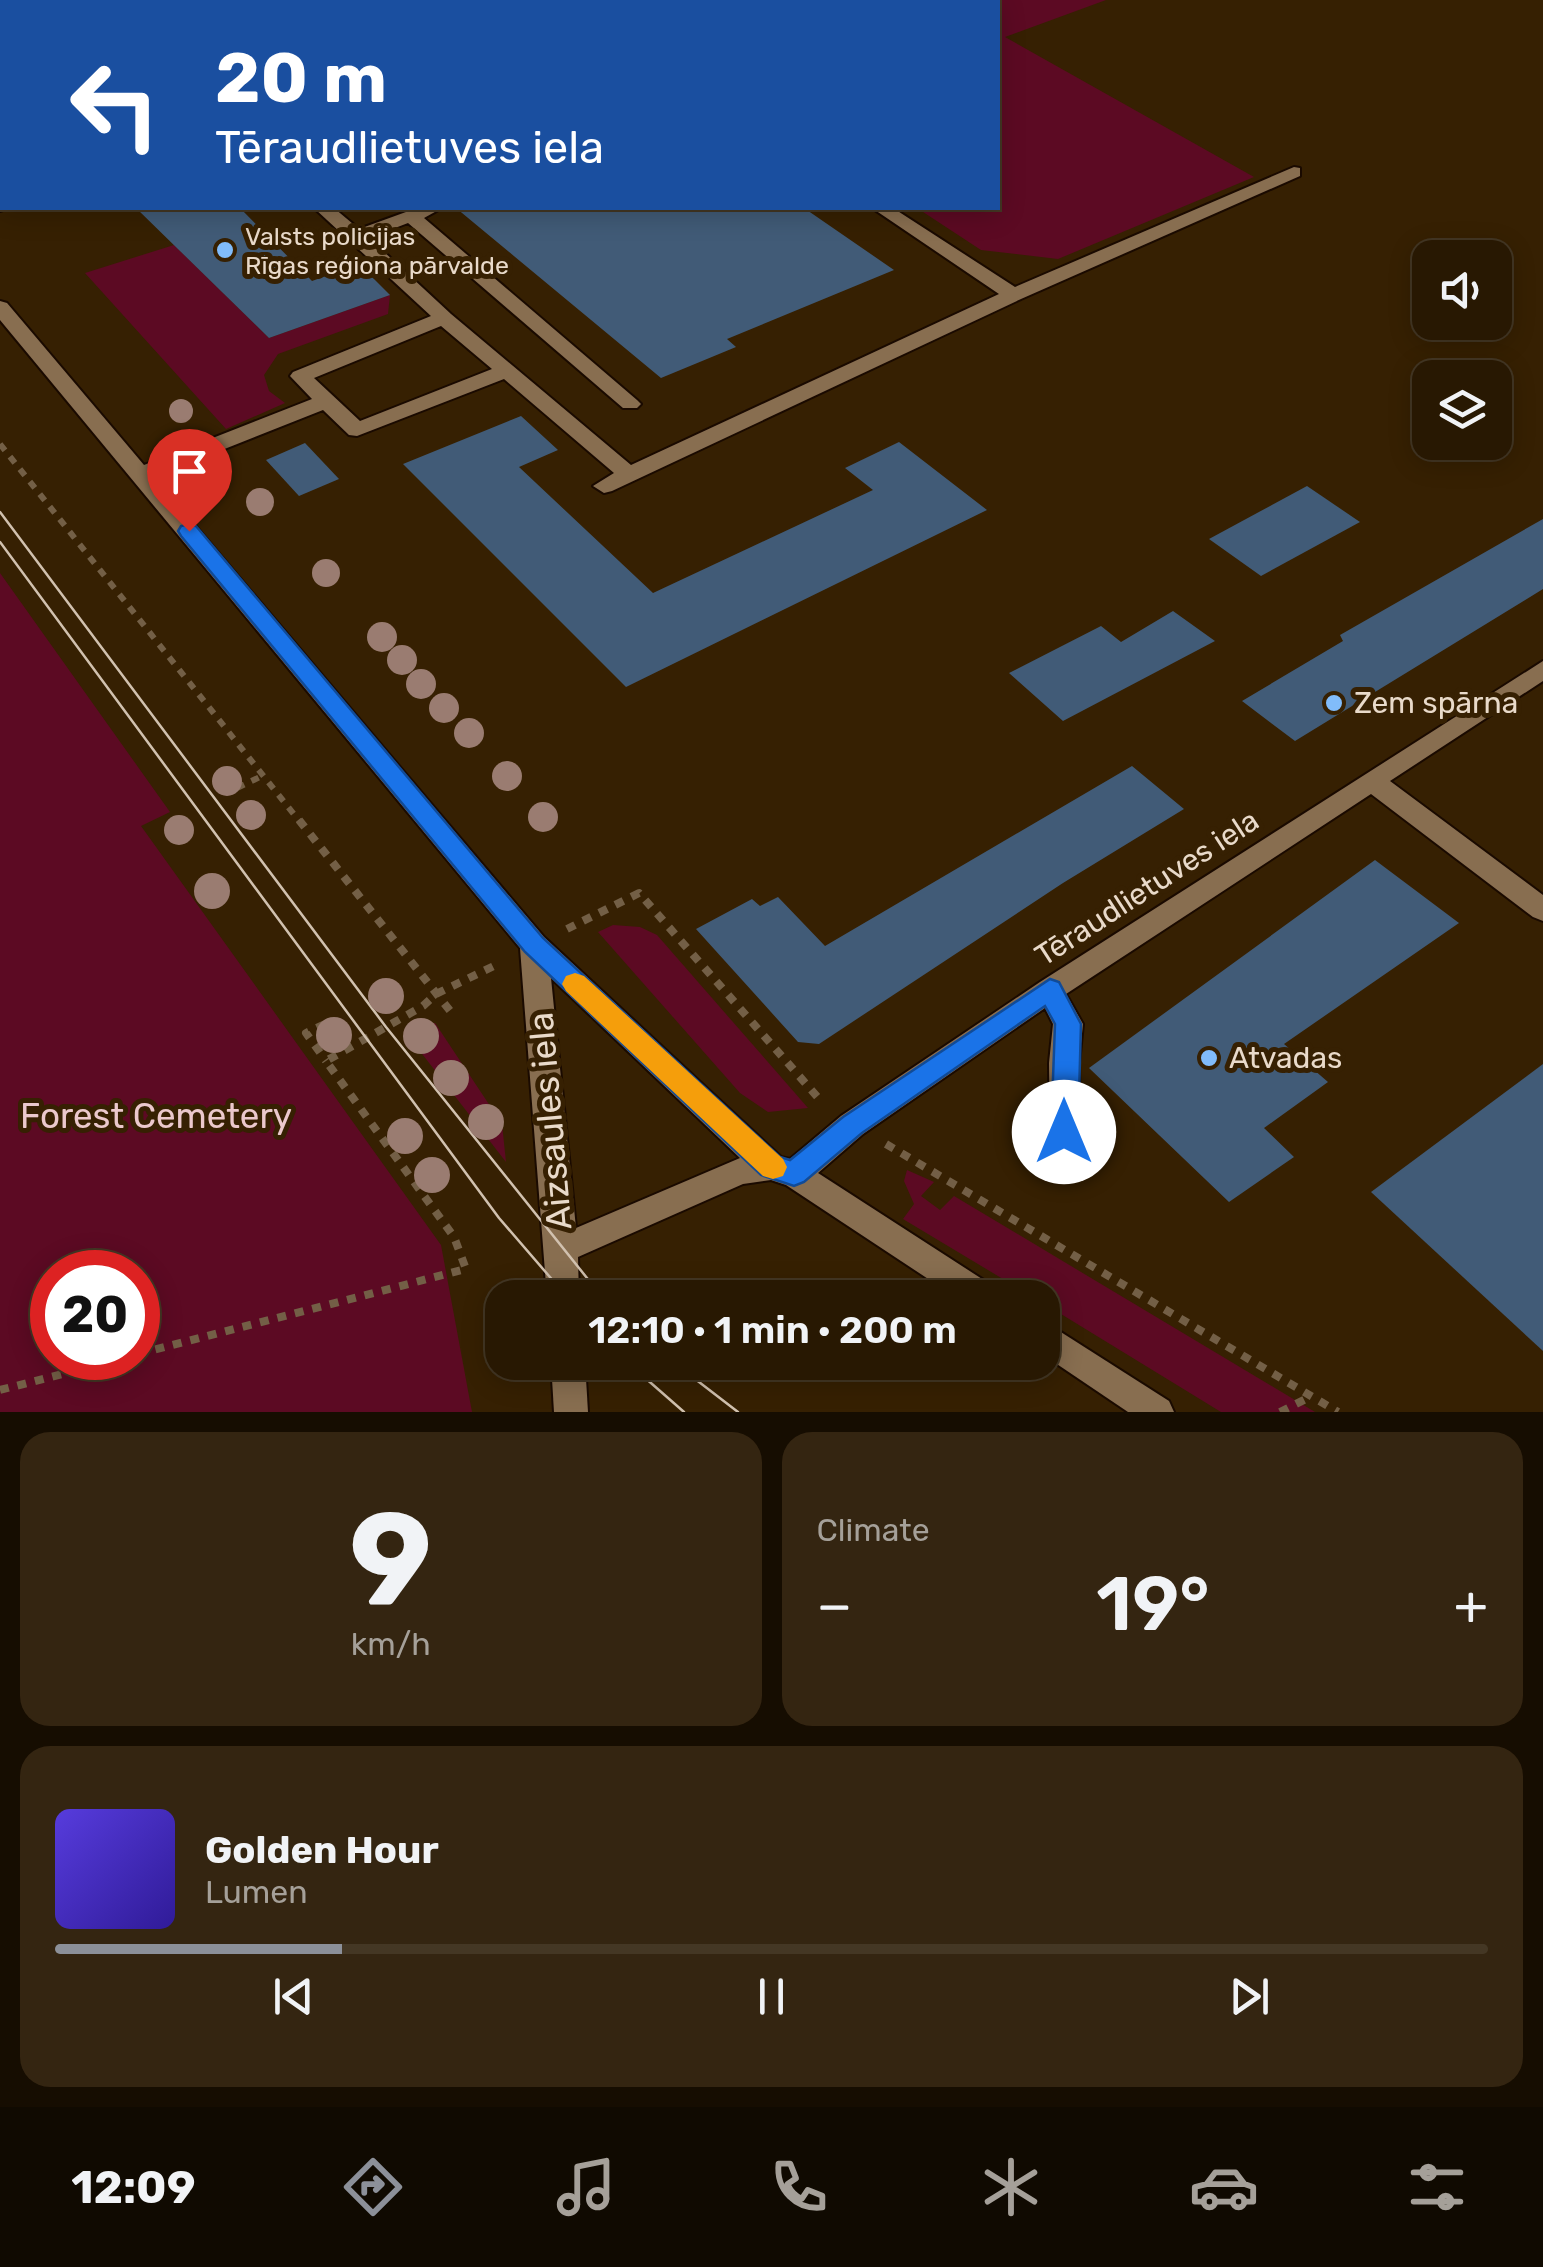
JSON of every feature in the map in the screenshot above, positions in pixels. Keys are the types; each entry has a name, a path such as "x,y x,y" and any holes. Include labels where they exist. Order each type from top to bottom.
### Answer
{"street":[{"path":"604,486 1014,295 1294,172"},
{"path":"325,210 444,318 630,474"},
{"path":"356,236 428,210"},
{"path":"884,210 1014,295"},
{"path":"411,216 630,404"},
{"path":"0,307 534,945 783,1170 957,1280"},
{"path":"444,318 300,376 358,430 506,371"},
{"path":"141,474 326,401"},
{"name":"Tēraudlietuves iela","path":"783,1170 1050,990 1543,669"},
{"path":"1371,780 1543,910"},
{"name":"Aizsaules iela","path":"534,945 562,1280"},
{"path":"1050,990 1068,1024 1065,1167"},
{"path":"562,1249 740,1171 783,1170"},
{"path":"1060,1347 1158,1412"},
{"path":"569,1380 572,1412"}],"path":[{"path":"0,444 455,1017"},
{"path":"237,788 262,776"},
{"path":"639,893 812,1094 852,1125 1338,1412"},
{"path":"326,1061 436,994"},
{"path":"160,1348 466,1269 454,1237 306,1033 324,1024"},
{"path":"0,1390 39,1380"},
{"path":"1280,1412 1311,1396"}],"green space":[{"path":"1000,0 1106,0 1005,37 1254,177 1058,259 981,250 920,210 1000,210"},
{"path":"174,245 269,338 390,295 388,314 278,354 264,375 269,391 285,403 226,429 85,273"},
{"name":"Forest Cemetery","path":"0,573 170,812 141,826 441,1245 472,1412 0,1412"},
{"path":"613,925 640,927 657,935 808,1108 768,1112 740,1093 598,932"},
{"path":"435,1023 502,1124 506,1162 409,1037"},
{"path":"907,1170 934,1182 921,1196 940,1210 954,1196 1315,1412 1221,1412 1060,1313 1060,1280 1005,1280 903,1219 914,1204 904,1181"}],"building":[{"path":"138,210 242,210 312,281 359,264 390,295 269,338"},
{"path":"458,210 807,210 894,270 727,339 736,347 661,378"},
{"path":"521,416 558,450 519,467 653,593 873,490 845,468 899,442 987,510 626,687 403,464"},
{"path":"305,443 339,479 299,496 266,460"},
{"path":"1307,486 1360,522 1261,576 1209,539"},
{"path":"1543,519 1543,589 1295,741 1242,701 1343,641 1340,635"},
{"path":"1173,611 1215,641 1063,721 1009,673 1101,626 1121,642"},
{"path":"1132,766 1184,809 1063,883 819,1044 798,1042 696,929 752,899 760,906 778,897 825,946"},
{"path":"1375,860 1459,923 1284,1044 1328,1082 1264,1128 1294,1157 1229,1202 1089,1068"},
{"path":"1543,1064 1543,1351 1371,1192"}],"tram line":[{"path":"0,512 386,1027 589,1280"},
{"path":"0,542 499,1218 552,1280"},
{"path":"648,1380 684,1412"},
{"path":"696,1380 738,1412"}],"slow traffic":[{"path":"575,984 773,1167"}],"place":[{"name":"Valsts policijas Rīgas reģiona pārvalde","path":"225,250"},
{"name":"Zem spārna","path":"1334,703"},
{"name":"Atvadas","path":"1209,1058"}],"route":[{"path":"189,531 534,945 771,1167 794,1174 852,1125 1050,990 1068,1024 1064,1132"}]}
